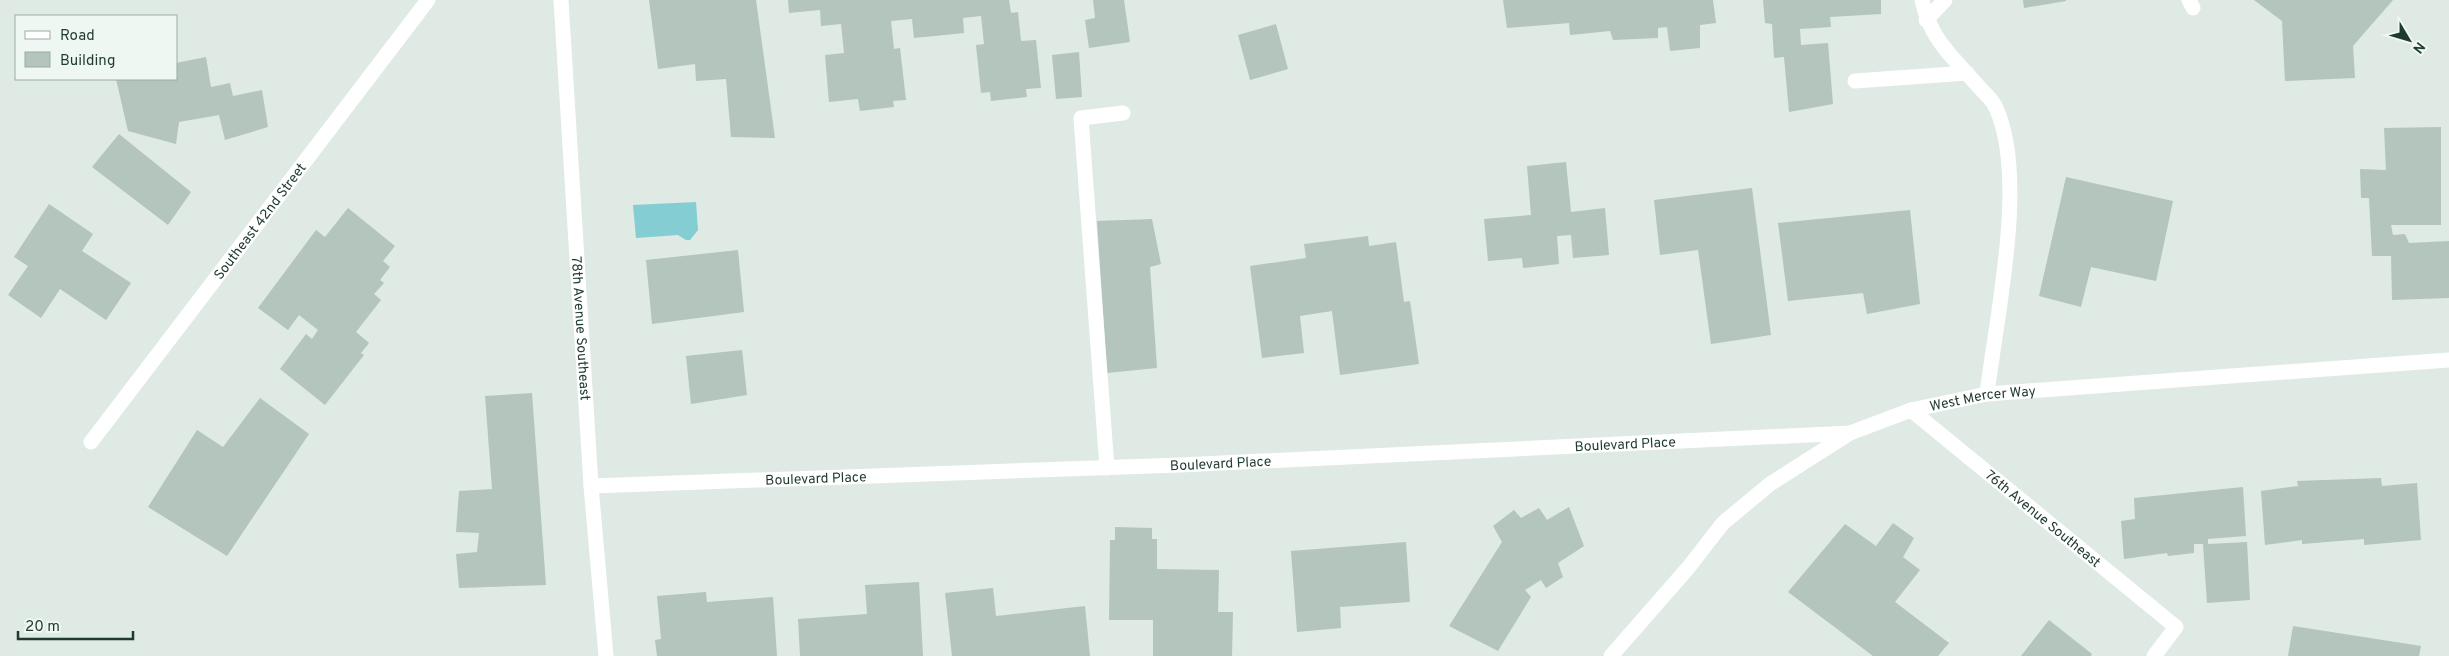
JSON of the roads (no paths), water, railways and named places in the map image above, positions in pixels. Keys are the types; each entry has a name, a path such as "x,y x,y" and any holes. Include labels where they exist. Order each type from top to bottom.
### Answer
{"street":[{"name":"Southeast 42nd Street","path":"91,442 428,0"},
{"name":"78th Avenue Southeast","path":"560,0 591,486 606,656"},
{"path":"1922,0 1926,20 1943,49 1967,73 1995,106 2005,131 2009,160 2009,202 2004,267 1987,394"},
{"path":"1926,20 1945,0"},
{"path":"1855,81 1967,73"},
{"path":"1107,468 1081,118 1123,113"},
{"name":"West Mercer Way","path":"1611,656 1688,568 1723,523 1770,484 1850,433 1911,410 1987,394 2449,360"},
{"name":"76th Avenue Southeast","path":"1911,410 2176,628 2154,656"},
{"name":"Boulevard Place","path":"591,486 1107,468 1850,433"}],"water":[{"path":"696,202 698,230 690,240 686,240 678,235 636,238 633,205"}]}
